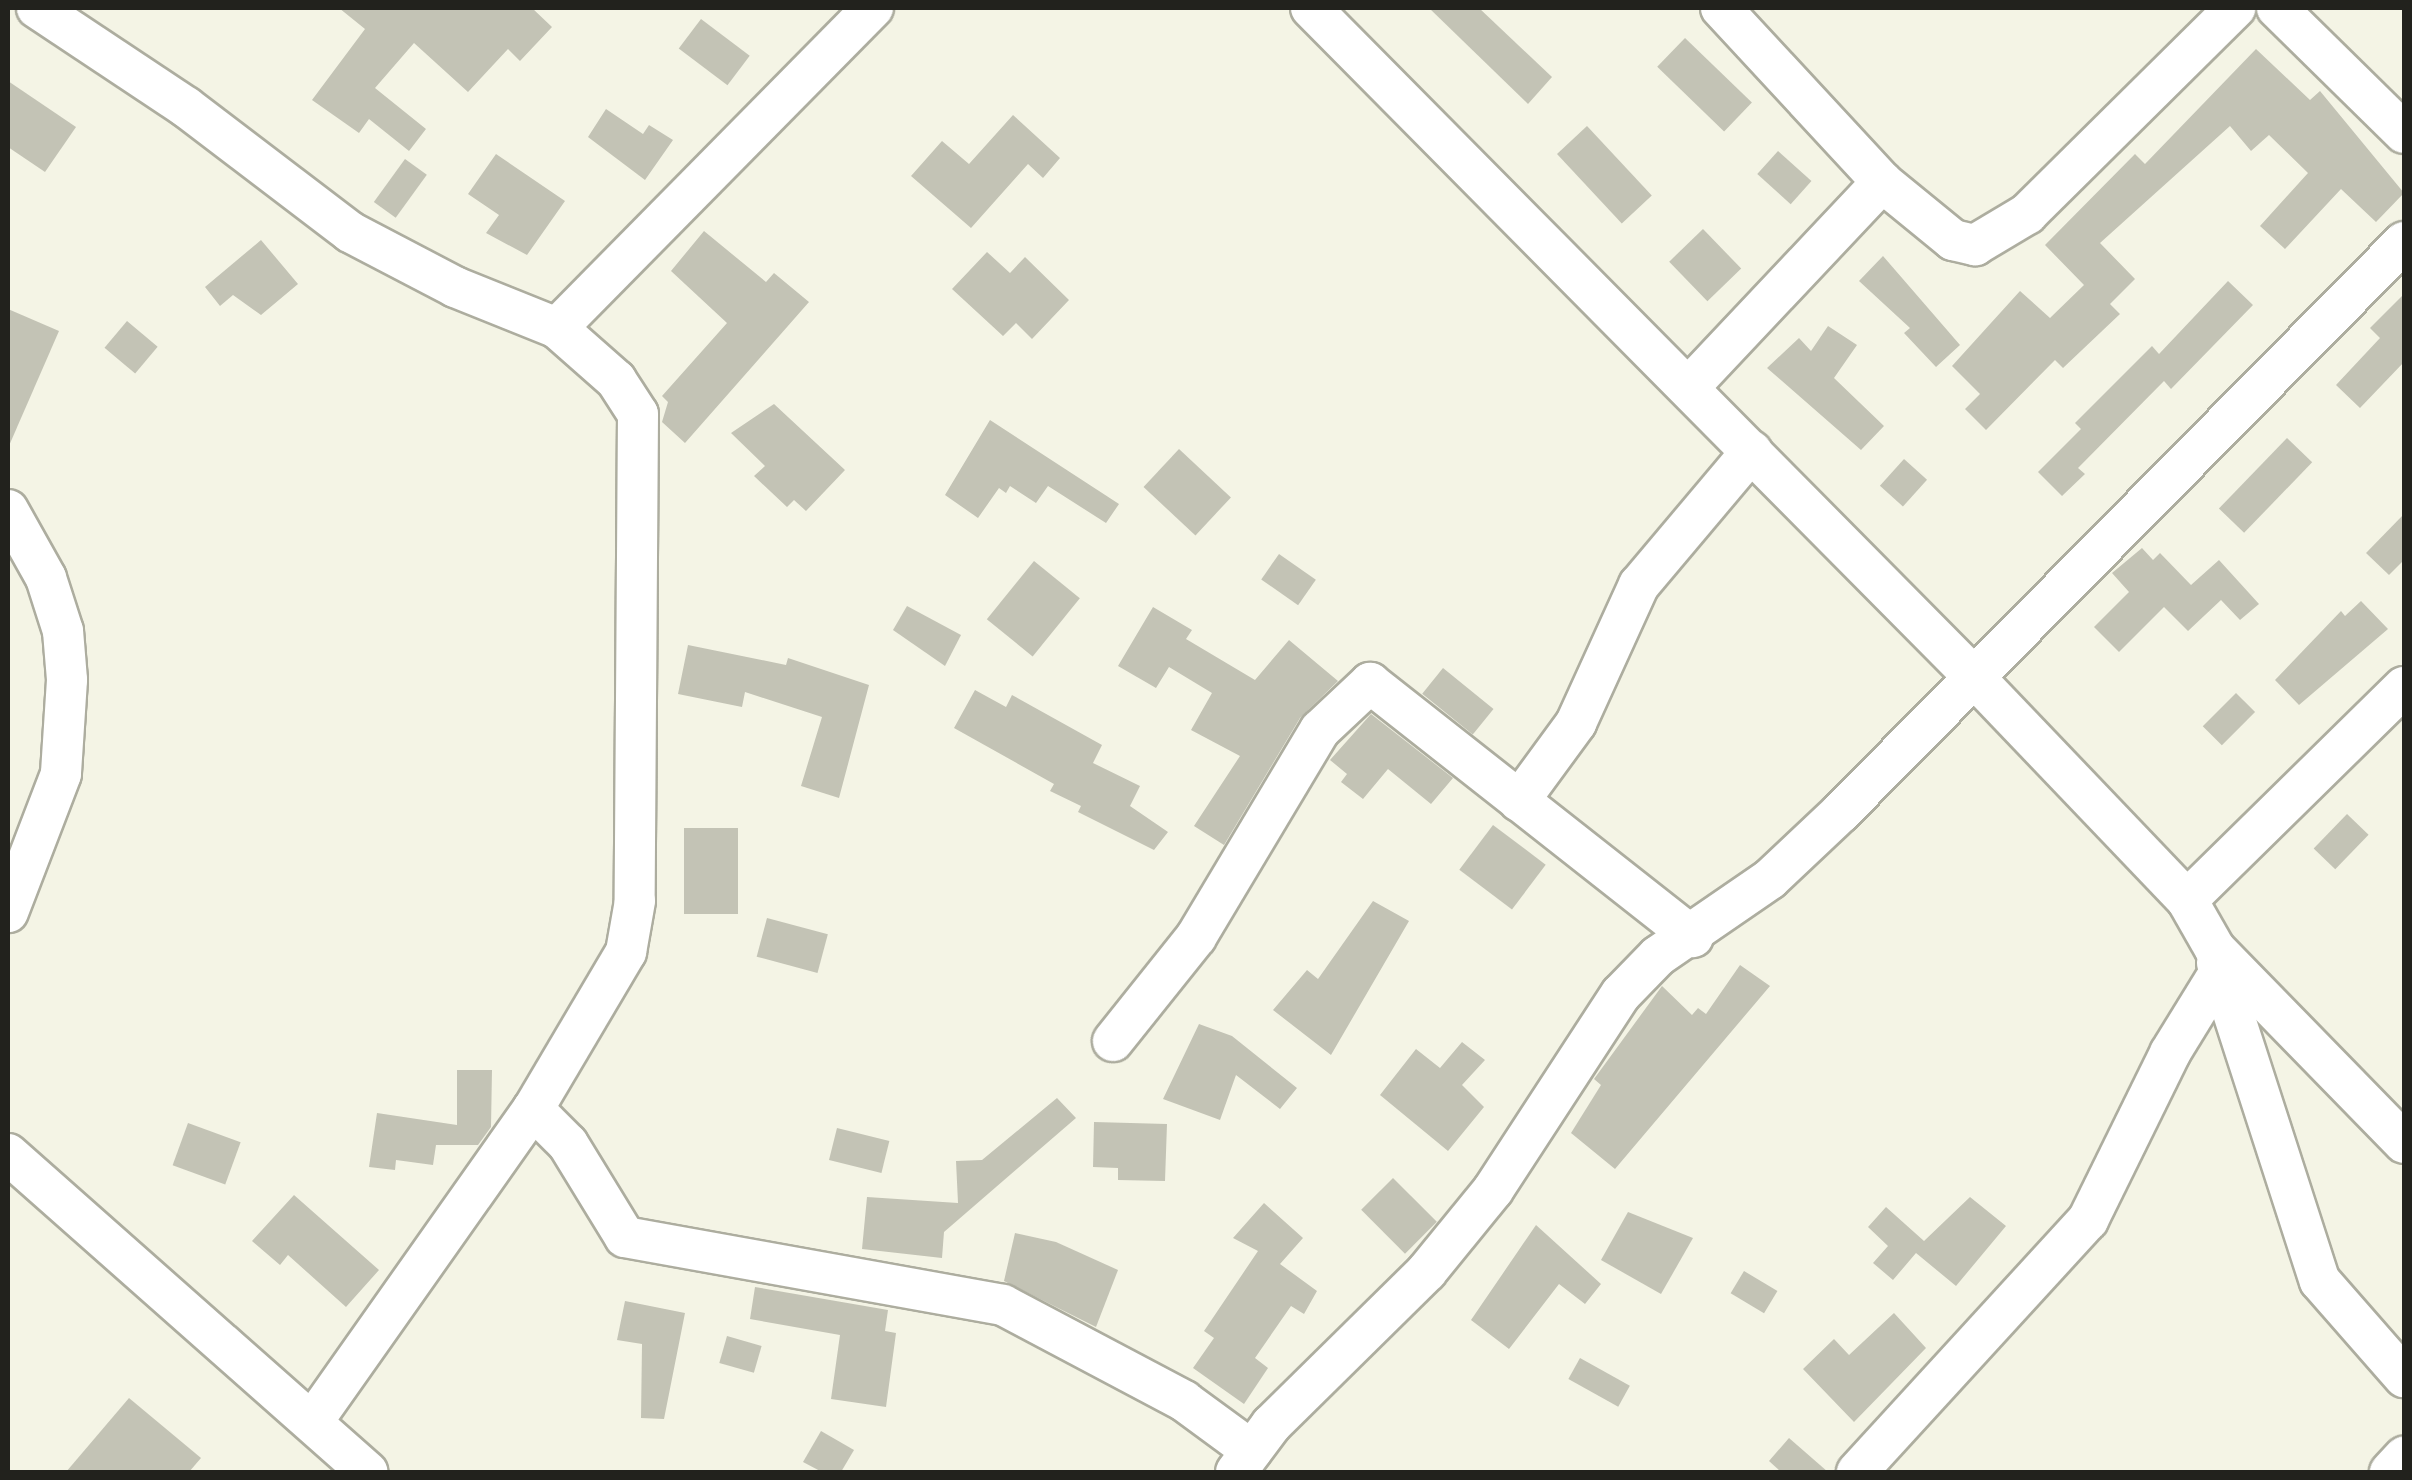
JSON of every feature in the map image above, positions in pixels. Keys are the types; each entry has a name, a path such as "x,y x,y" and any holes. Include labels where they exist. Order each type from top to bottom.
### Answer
{"street":[{"path":"36,8 158,88 350,232 455,287 557,328 616,380 638,414 635,901 626,952 533,1109 312,1422"},
{"path":"557,328 873,8"},
{"path":"1310,8 1752,451 2187,900 2217,962 2252,1057 2268,1134 2320,1282 2404,1377"},
{"path":"1721,8 1882,182 1953,240 1976,245 2002,234 2236,8"},
{"path":"2277,8 2404,133"},
{"path":"1690,388 1882,182"},
{"path":"533,1109 568,1144 625,1237 1003,1305 1108,1357 1244,1462 1426,1272 1493,1190 1621,994 1658,956 1694,937 1812,839 1971,674 2404,242"},
{"path":"1519,801 1576,723 1639,585 1752,451"},
{"path":"8,510 46,578 63,630 66,680 61,774 8,912"},
{"path":"1113,1041 1196,937 1320,730 1356,690 1370,683 1386,690 1519,801 1694,937"},
{"path":"2187,900 2404,687"},
{"path":"2217,962 2404,1143"},
{"path":"1857,1472 2088,1220 2217,962"},
{"path":"8,1154 312,1422 352,1467"},
{"path":"2390,1472 2404,1457"}],"building":[{"path":"339,8 532,8 552,27 520,61 508,49 468,92 414,43 375,88 426,129 409,151 369,119 359,133 312,100 365,29"},
{"path":"1429,8 1479,8 1552,77 1528,104"},
{"path":"701,19 750,56 727,85 679,49"},
{"path":"1685,38 1752,103 1724,131 1657,67"},
{"path":"2256,49 2310,100 2320,91 2404,193 2376,222 2341,189 2285,249 2260,226 2308,173 2269,135 2251,151 2230,126 2100,243 2135,279 2110,304 2120,314 2063,368 2055,360 1986,430 1965,409 1980,394 1952,366 2020,291 2050,318 2084,285 2045,245 2135,154 2145,164"},
{"path":"8,81 76,127 45,172 8,147"},
{"path":"606,109 643,134 649,125 673,140 645,180 588,137"},
{"path":"1013,115 1060,158 1043,178 1028,164 971,228 911,176 942,141 969,164"},
{"path":"1587,126 1652,195 1622,223 1557,154"},
{"path":"1778,151 1811,181 1791,204 1757,174"},
{"path":"496,154 565,201 527,255 486,233 499,215 468,194"},
{"path":"405,159 427,175 396,218 374,202"},
{"path":"1703,229 1741,269 1707,301 1669,262"},
{"path":"704,231 766,282 774,273 809,302 685,443 662,422 668,402 662,396 727,323 671,271"},
{"path":"261,240 298,284 261,315 233,295 220,306 205,287"},
{"path":"987,252 1010,273 1025,257 1069,300 1032,339 1016,323 1003,336 952,289"},
{"path":"1883,256 1960,345 1936,367 1904,333 1910,328 1859,281"},
{"path":"2228,281 2253,305 2171,389 2164,381 2078,468 2085,474 2062,496 2038,472 2081,429 2075,423 2152,346 2159,354"},
{"path":"2404,294 2404,362 2360,408 2336,385 2380,338 2370,328"},
{"path":"8,309 59,331 8,448"},
{"path":"127,321 158,347 135,374 105,348"},
{"path":"1828,326 1857,345 1834,378 1884,426 1861,450 1767,368 1799,338 1811,351"},
{"path":"774,404 845,470 806,511 794,500 787,507 754,476 765,466 731,433"},
{"path":"990,420 1119,504 1106,523 1048,486 1036,503 1010,486 1006,493 999,488 978,518 945,495"},
{"path":"2287,438 2312,462 2244,533 2219,508"},
{"path":"1179,449 1231,497 1195,535 1144,487"},
{"path":"1904,459 1927,480 1903,506 1880,486"},
{"path":"2404,514 2404,560 2389,575 2366,553"},
{"path":"2142,548 2153,560 2160,553 2191,585 2219,560 2259,604 2240,620 2221,600 2188,631 2164,607 2119,652 2094,627 2129,592 2112,573"},
{"path":"1279,554 1316,580 1298,605 1261,579"},
{"path":"1034,561 1080,598 1033,656 987,619"},
{"path":"2361,601 2388,629 2299,705 2275,680 2341,611 2345,616"},
{"path":"907,606 961,635 945,666 893,630"},
{"path":"1153,607 1192,630 1186,639 1255,680 1289,640 1338,681 1300,718 1224,845 1194,826 1240,756 1191,730 1212,693 1169,667 1156,688 1118,666"},
{"path":"688,645 786,665 788,658 869,685 839,798 801,786 822,717 745,692 742,707 678,694"},
{"path":"1443,668 1494,709 1473,735 1422,694"},
{"path":"975,690 1006,707 1012,695 1102,745 1093,763 1140,786 1130,806 1168,832 1154,850 1078,812 1081,806 1050,791 1054,784 954,728"},
{"path":"2236,693 2255,712 2222,745 2203,726"},
{"path":"1371,714 1453,778 1431,804 1388,769 1363,799 1341,782 1347,774 1330,760"},
{"path":"2347,814 2369,835 2335,869 2314,849"},
{"path":"1493,825 1546,865 1512,909 1459,870"},
{"path":"684,828 738,828 738,914 684,914"},
{"path":"1373,901 1409,921 1331,1055 1273,1010 1307,970 1318,979"},
{"path":"767,918 828,934 818,973 757,957"},
{"path":"1740,965 1770,986 1615,1169 1571,1133 1601,1085 1594,1079 1662,986 1692,1015 1698,1008 1706,1014"},
{"path":"1199,1024 1232,1036 1297,1088 1280,1109 1236,1075 1220,1120 1163,1099"},
{"path":"1462,1042 1485,1060 1462,1085 1484,1107 1448,1151 1380,1095 1416,1049 1440,1068"},
{"path":"457,1070 492,1070 491,1127 478,1145 436,1145 433,1165 396,1160 395,1170 369,1167 377,1113 457,1125"},
{"path":"1057,1098 1076,1118 944,1232 942,1258 862,1249 867,1197 958,1203 956,1161 982,1160"},
{"path":"1094,1122 1167,1124 1165,1181 1118,1180 1118,1168 1093,1167"},
{"path":"188,1123 241,1142 225,1184 173,1165"},
{"path":"837,1128 889,1141 881,1173 829,1160"},
{"path":"1393,1178 1437,1222 1405,1254 1361,1210"},
{"path":"294,1195 379,1270 346,1307 288,1255 280,1265 252,1241"},
{"path":"1970,1197 2006,1226 1956,1286 1916,1253 1893,1280 1873,1263 1888,1246 1868,1227 1886,1207 1924,1241"},
{"path":"1264,1203 1303,1238 1280,1264 1317,1291 1304,1314 1291,1306 1255,1358 1268,1368 1244,1404 1193,1368 1214,1338 1204,1331 1258,1251 1233,1238"},
{"path":"1628,1212 1693,1238 1661,1294 1601,1260"},
{"path":"1536,1225 1601,1284 1585,1304 1559,1284 1509,1349 1471,1320"},
{"path":"1015,1233 1056,1242 1118,1270 1096,1327 1004,1281"},
{"path":"1744,1271 1777,1291 1764,1313 1731,1293"},
{"path":"755,1287 888,1310 885,1331 896,1333 886,1407 831,1399 840,1335 750,1319"},
{"path":"625,1301 685,1313 664,1419 641,1418 642,1344 617,1340"},
{"path":"1894,1313 1926,1348 1854,1422 1803,1369 1834,1339 1849,1355"},
{"path":"727,1336 762,1346 754,1373 719,1363"},
{"path":"1580,1358 1630,1386 1618,1407 1568,1379"},
{"path":"129,1398 201,1458 189,1472 66,1472"},
{"path":"821,1431 854,1450 841,1472 822,1472 803,1462"},
{"path":"1789,1438 1828,1472 1781,1472 1769,1461"}]}
